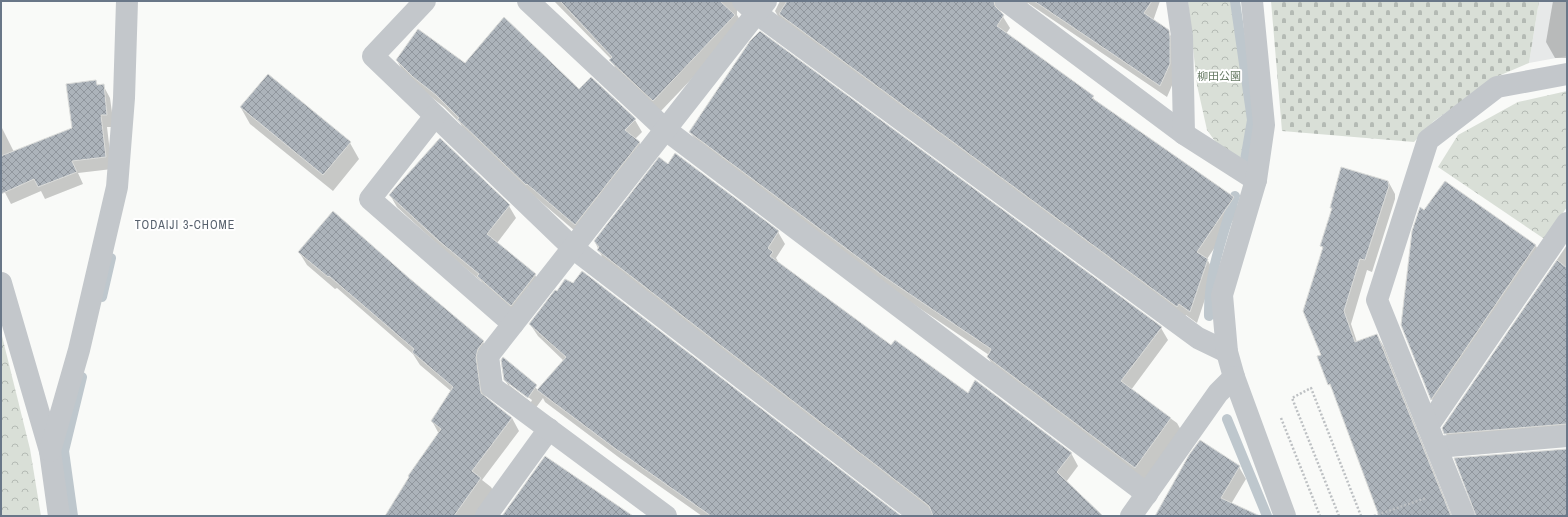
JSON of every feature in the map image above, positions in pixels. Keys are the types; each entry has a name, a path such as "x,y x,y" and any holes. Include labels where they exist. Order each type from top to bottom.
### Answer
{"street":[{"path":"50,452 80,350 117,187 124,98 127,1"},
{"path":"425,1 373,56 573,248 921,516"},
{"path":"528,1 666,130 1147,494"},
{"path":"1006,1 1184,134 1256,180"},
{"path":"1177,1 1182,36 1184,134"},
{"path":"1252,1 1264,126 1256,180 1222,295 1227,352 1234,377 1285,516"},
{"path":"666,516 492,387 488,356 666,130 755,5 1198,338 1227,352"},
{"path":"1464,516 1377,300 1428,140 1497,87 1567,74"},
{"path":"435,116 370,199 513,324"},
{"path":"1428,426 1567,223"},
{"path":"1,283 50,452 59,516"},
{"path":"1131,516 1218,393 1234,377"},
{"path":"486,516 549,429"},
{"path":"1437,446 1567,436"}],"path":[{"path":"1339,516 1292,398 1311,388 1361,516"},
{"path":"1374,516 1453,488"}],"shaded area":[{"path":"1539,1 1567,1 1567,56 1529,63"}],"green space":[{"name":"柳田公園","path":"1188,1 1231,1 1248,120 1242,156 1237,159 1220,148 1207,130 1197,85"},
{"path":"1271,1 1539,1 1529,63 1496,77 1434,121 1414,142 1282,131"},
{"path":"1567,91 1567,207 1546,237 1543,238 1438,167 1458,135 1518,102"},
{"path":"1,332 30,449 41,516 1,516"}],"building":[{"path":"560,1 720,1 735,15 653,101 609,60 612,57"},
{"path":"787,1 994,1 995,6 1004,15 997,26 1094,96 1092,98 1234,197 1197,252 1208,259 1190,312 1179,304 1177,307 779,14"},
{"path":"1034,1 1152,1 1144,13 1169,30 1170,37 1170,64 1160,86"},
{"path":"504,17 579,89 591,77 636,119 625,130 640,142 575,225 527,184 526,185 457,119 459,118 436,95 413,77 396,60 418,29 465,63"},
{"path":"760,31 1162,327 1121,381 1171,418 1135,468 987,357 991,349 886,278 689,132 750,41"},
{"path":"268,74 351,142 323,175 240,107"},
{"path":"96,80 97,85 104,84 107,115 101,115 106,157 72,161 77,172 38,187 34,179 1,194 1,156 72,128 66,84"},
{"path":"440,138 510,205 487,234 536,274 511,306 477,276 479,274 439,241 389,195"},
{"path":"675,153 779,231 768,248 773,252 770,256 891,345 895,340 968,393 975,380 1072,453 1057,472 1103,516 933,516 929,506 597,250 599,247 594,241 659,157 668,164"},
{"path":"1341,167 1388,181 1389,186 1365,260 1360,259 1344,311 1355,342 1377,334 1451,516 1379,516 1330,384 1328,385 1317,356 1321,355 1303,311 1323,247 1320,246 1332,208 1330,208"},
{"path":"1445,181 1536,245 1431,400 1401,325 1412,231 1420,207 1424,210"},
{"path":"333,211 484,341 478,349 476,357 481,393 512,418 472,471 481,478 454,516 385,516 409,477 408,476 441,429 431,421 453,387 412,352 414,349 329,276 328,277 298,252"},
{"path":"1557,260 1567,268 1567,424 1444,434 1442,428"},
{"path":"582,271 901,516 711,516 613,447 537,390 566,357 529,324 555,290 557,291 565,279 573,283"},
{"path":"503,357 537,385 528,398 504,380 501,360"},
{"path":"1200,440 1240,466 1221,498 1260,516 1155,516 1189,455"},
{"path":"1567,449 1567,516 1476,516 1454,458"},
{"path":"545,456 633,516 502,516"}],"waterway":[{"path":"1235,1 1252,120 1245,160"},
{"path":"1209,316 1211,285 1217,255 1235,196"},
{"path":"102,297 111,258"},
{"path":"73,516 64,451 82,377"},
{"path":"1227,419 1267,516"}],"district":[{"name":"TODAIJI 3-CHOME","path":"185,225"}]}
